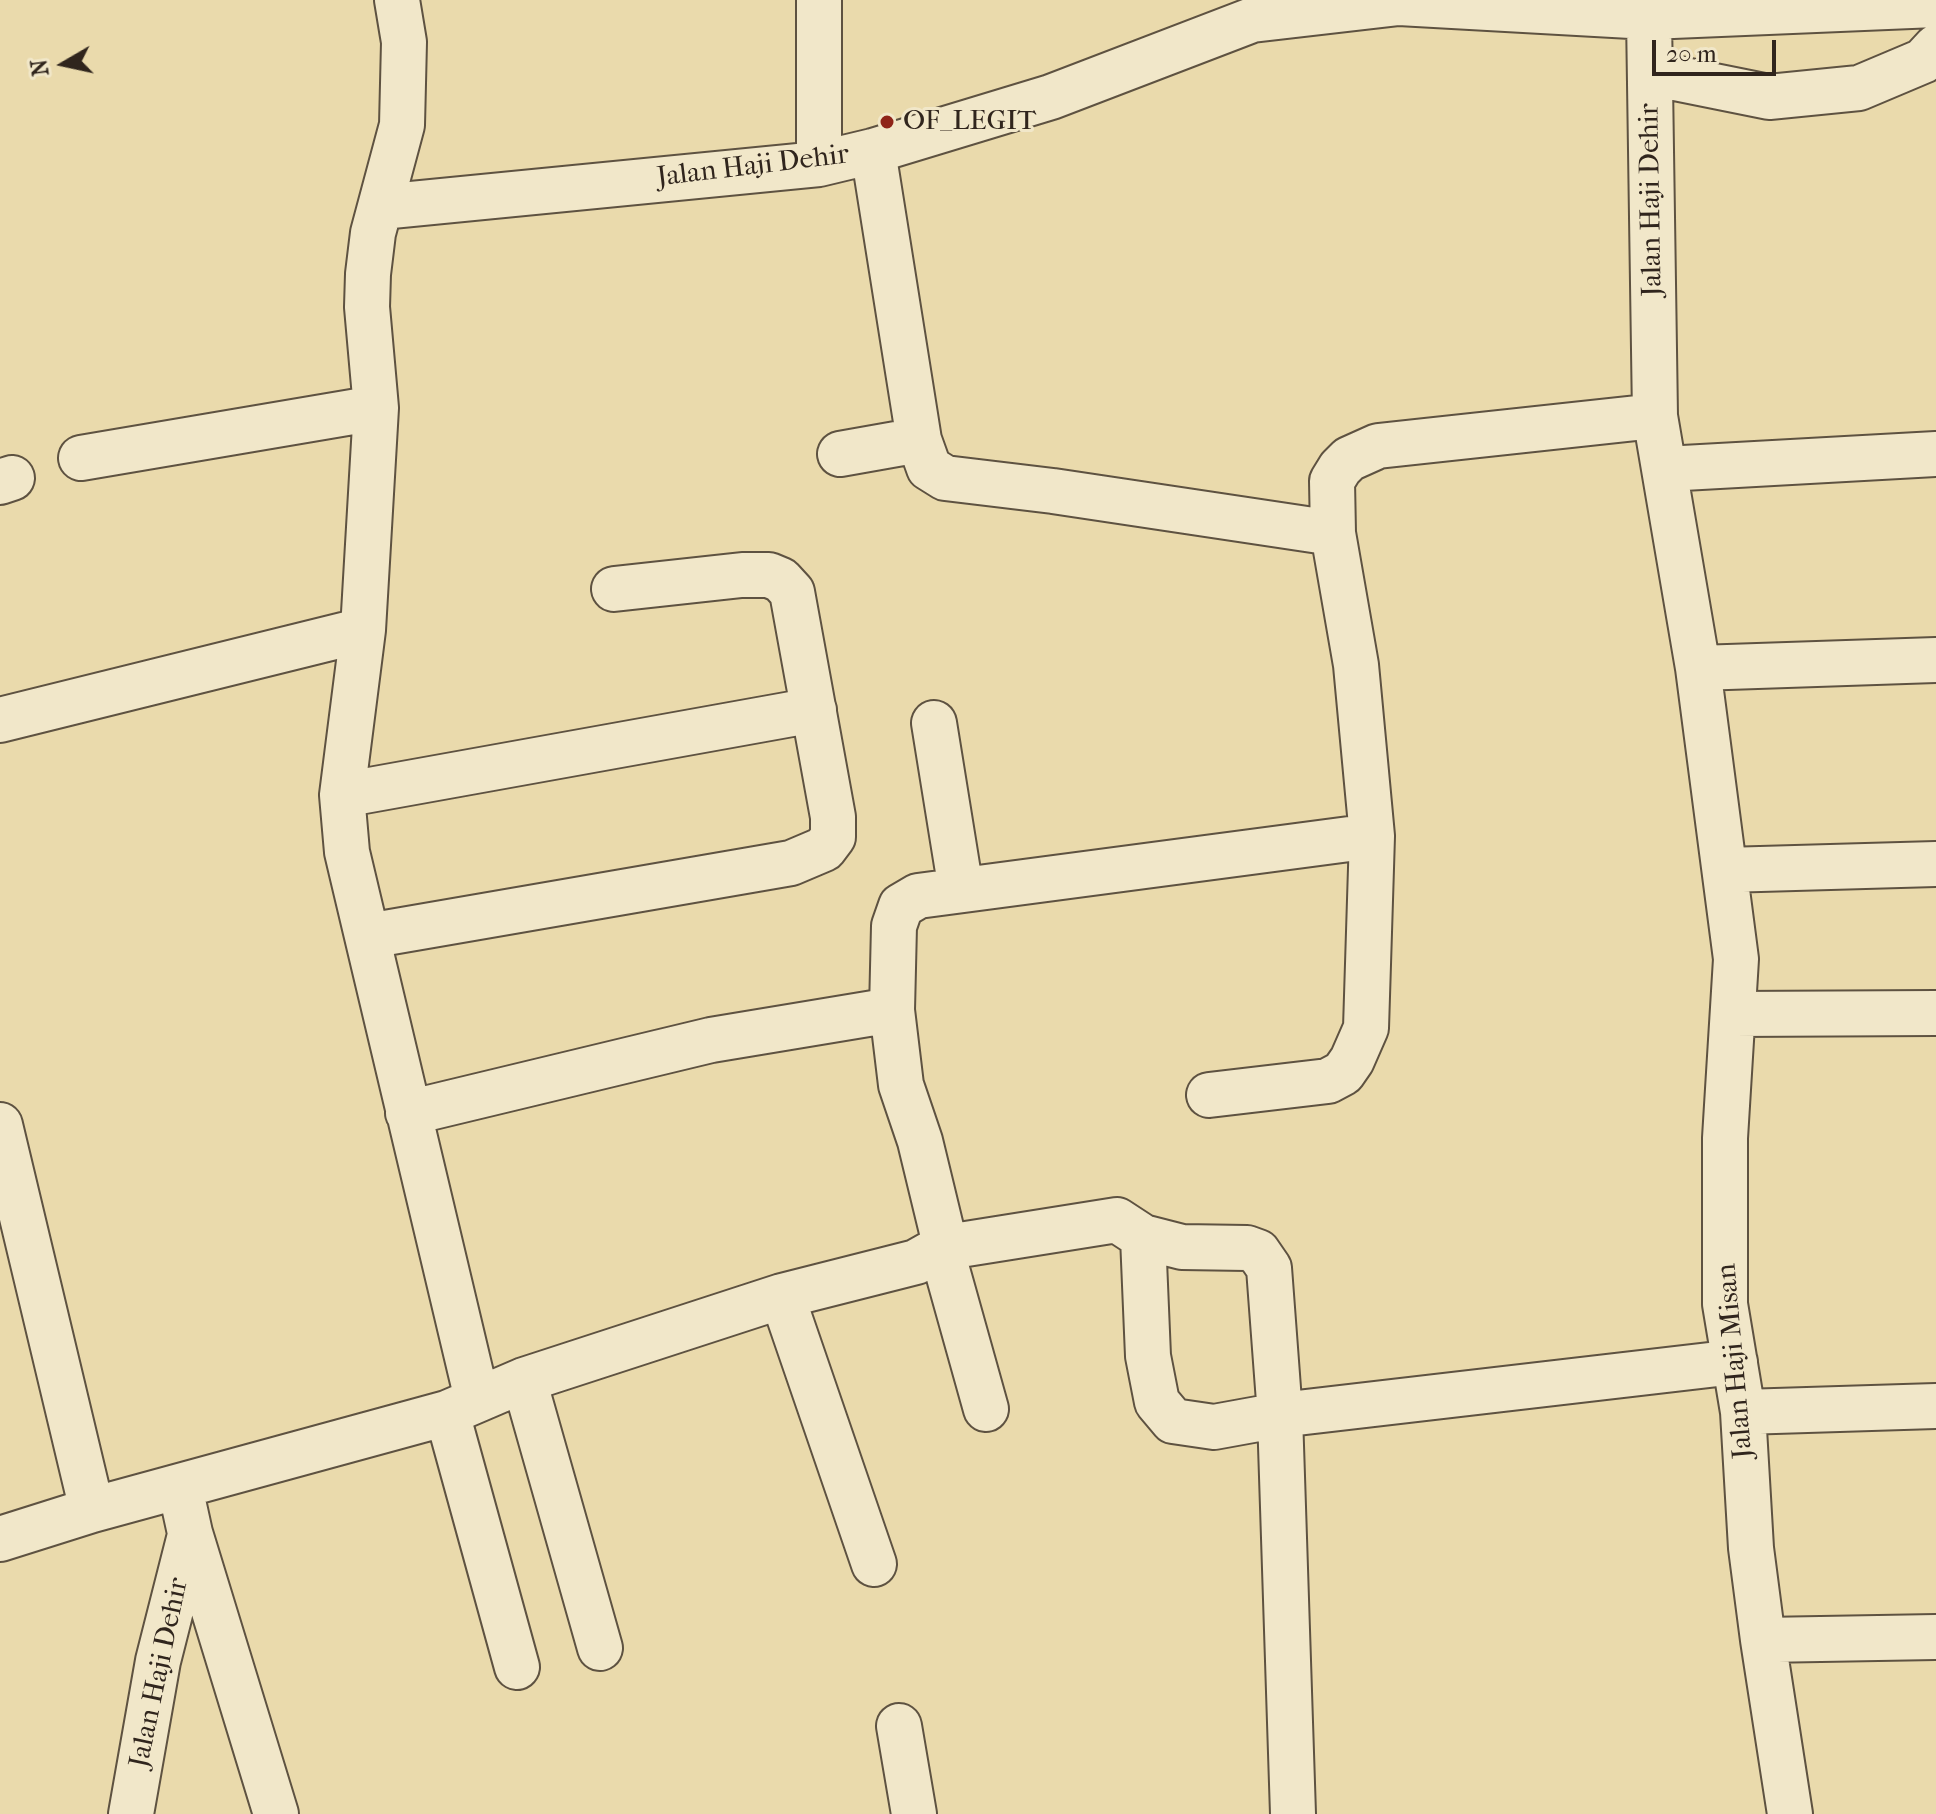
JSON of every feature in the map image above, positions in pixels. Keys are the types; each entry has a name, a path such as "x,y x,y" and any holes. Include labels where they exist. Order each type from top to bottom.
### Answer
{"street":[{"path":"397,0 404,42 402,125 373,233 367,296 376,408 363,630 342,795 347,852 408,1113 462,1406 517,1667"},
{"path":"819,0 819,164"},
{"name":"Jalan Haji Dehir","path":"381,207 819,164 873,151 1051,97 1252,20 1399,1 1651,9 1655,416 1698,668 1718,810"},
{"path":"1651,9 1936,5"},
{"path":"1650,73 1769,97 1859,88 1923,61 1936,47"},
{"path":"873,151 919,440 929,468 945,478 1333,533"},
{"path":"81,458 376,408"},
{"path":"1209,1095 1328,1081 1343,1073 1366,1028 1372,836 1356,665 1333,533 1332,481 1340,468 1349,459 1378,446 1655,416"},
{"path":"840,454 919,440"},
{"path":"1665,469 1936,454"},
{"path":"368,936 791,863 824,849 833,837 833,817 792,592 781,580 769,575 742,575 614,589"},
{"path":"0,720 363,630"},
{"path":"1698,668 1936,660"},
{"path":"342,795 814,710"},
{"path":"934,723 961,890"},
{"name":"Jalan Haji Misan","path":"1718,810 1736,959 1725,1138 1725,1304 1743,1412 1751,1548 1790,1814"},
{"path":"986,1409 941,1248 943,1236 920,1141 901,1085 892,1010 894,926 901,906 918,896 1372,836"},
{"path":"1725,870 1936,864"},
{"path":"408,1113 711,1040 892,1010"},
{"path":"1733,1014 1936,1013"},
{"path":"0,1125 92,1510"},
{"path":"0,1539 92,1510 462,1406 524,1380 782,1296 916,1262 941,1248 1117,1220 1143,1237 1182,1247 1247,1248 1264,1258 1269,1268 1280,1415 1293,1814"},
{"path":"1143,1237 1148,1356 1157,1402 1173,1421 1214,1427 1280,1415 1735,1362"},
{"path":"782,1296 874,1564"},
{"path":"524,1380 600,1648"},
{"path":"1743,1412 1936,1406"},
{"path":"180,1487 190,1533 276,1814"},
{"name":"Jalan Haji Dehir","path":"131,1814 158,1661 190,1533"},
{"path":"1763,1640 1936,1637"},
{"path":"899,1726 914,1814"}],"place":[{"name":"OF_LEGIT","path":"887,122"}]}
